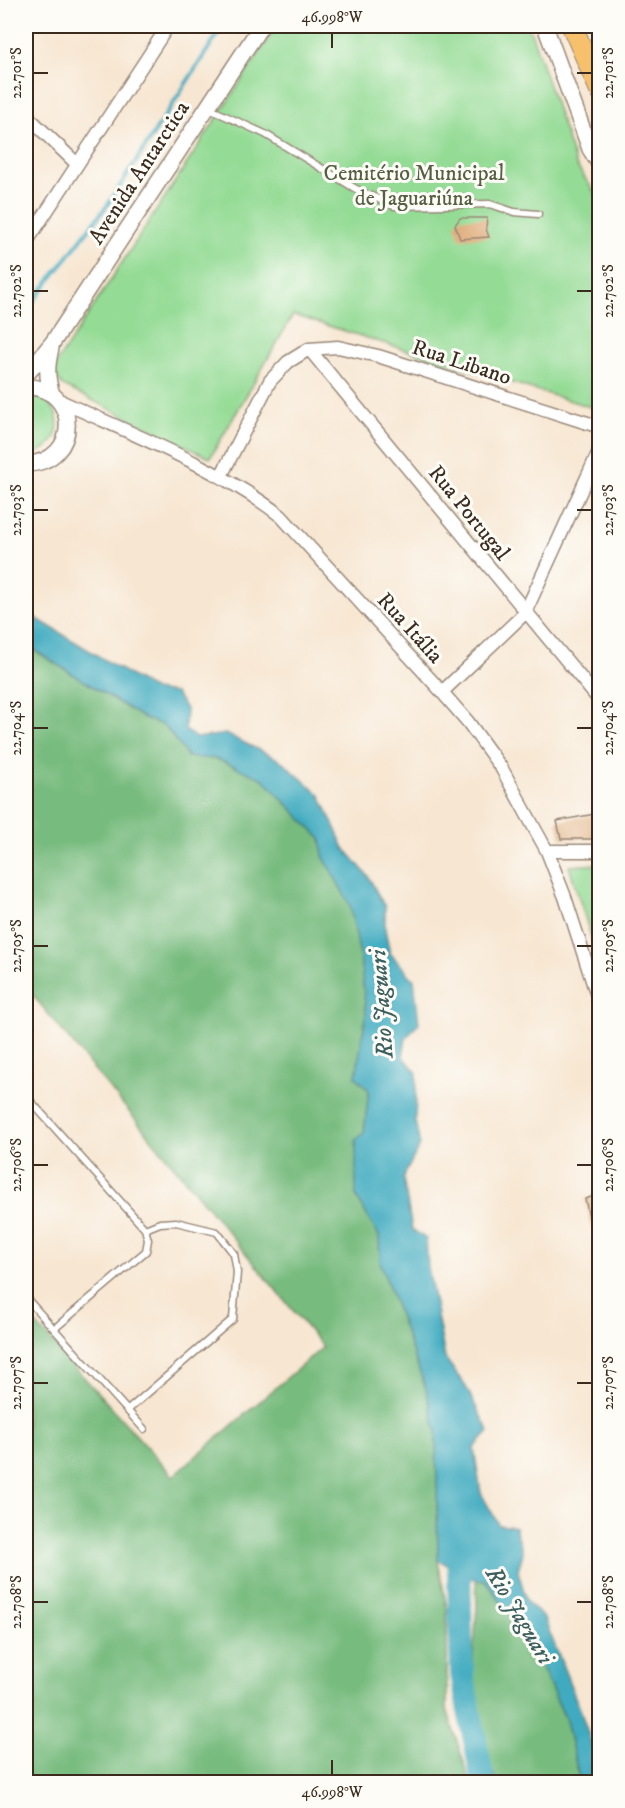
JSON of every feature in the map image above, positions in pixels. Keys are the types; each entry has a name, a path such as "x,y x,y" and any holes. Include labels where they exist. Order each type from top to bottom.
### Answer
{"main road":[{"path":"572,26 600,90"}],"street":[{"path":"26,243 168,26"},
{"name":"Avenida Antarctica","path":"26,375 53,342 261,26"},
{"path":"545,26 590,149 600,165"},
{"path":"26,115 77,164"},
{"name":"Avenida Antarctica","path":"26,464 47,460 62,445 66,435 68,425 66,413 47,382 46,367 53,342"},
{"name":"Rua Libano","path":"309,349 338,347 378,356 600,427"},
{"path":"221,476 270,381 288,362 309,349"},
{"name":"Rua Portugal","path":"309,349 600,701"},
{"path":"26,387 43,389 54,396"},
{"name":"Rua Itália","path":"54,396 221,476 257,497 281,516 442,692 468,722 502,769 547,852 565,897 600,1005"},
{"path":"442,692 525,613 600,449"},
{"path":"547,852 600,850"}],"lane":[{"path":"207,108 265,134 356,189 394,206 490,204 514,212 538,214"},
{"path":"26,1096 145,1229 148,1240 146,1251 54,1329"},
{"path":"128,1410 233,1319 237,1272 234,1254 217,1232 176,1222 160,1223 145,1229"},
{"path":"26,1298 144,1429"}],"green space":[{"name":"Cemitério Municipal de Jaguariúna","path":"277,26 526,26 531,32 576,165 599,199 600,399 597,409 293,315 210,458 63,386 55,376 57,362"},
{"path":"26,395 40,398 50,404 56,413 58,424 56,435 50,444 40,451 26,455"},
{"path":"26,645 142,717 165,726 188,757 217,759 263,779 321,839 323,856 350,905 360,955 366,1013 356,1077 369,1090 356,1196 379,1236 380,1262 426,1389 436,1430 438,1560 447,1609 447,1709 470,1782 26,1782 26,1313 173,1476 323,1347 26,987"},
{"path":"600,864 599,962 569,866"},
{"path":"476,1580 485,1580 531,1643 566,1720 580,1782 497,1782 487,1760 472,1674 477,1607"}],"water":[{"path":"26,612 154,690 175,693 186,709 185,730 196,738 226,734 280,760 320,795 344,848 368,876 385,907 385,929 390,953 414,980 419,1023 406,1038 403,1056 417,1073 415,1121 420,1145 403,1178 412,1229 426,1239 428,1267 445,1358 466,1387 489,1432 474,1448 481,1493 499,1525 515,1527 523,1553 518,1571 527,1602 544,1618 581,1712 599,1767 599,1782 580,1782 566,1720 531,1643 485,1580 476,1580 438,1560 436,1430 426,1389 380,1262 379,1236 356,1196 356,1140 364,1133 369,1090 356,1077 366,1014 360,955 350,905 323,856 321,839 263,779 217,759 188,757 165,726 142,717 26,645"}],"building":[{"path":"460,218 487,218 486,229 489,237 460,239 455,225"},
{"path":"600,813 600,839 561,839 557,821"},
{"path":"600,1194 600,1243 595,1243 585,1199"}],"waterway":[{"path":"26,311 109,203 223,26"},
{"name":"Rio Jaguari","path":"458,1541 462,1674 483,1782"}]}
